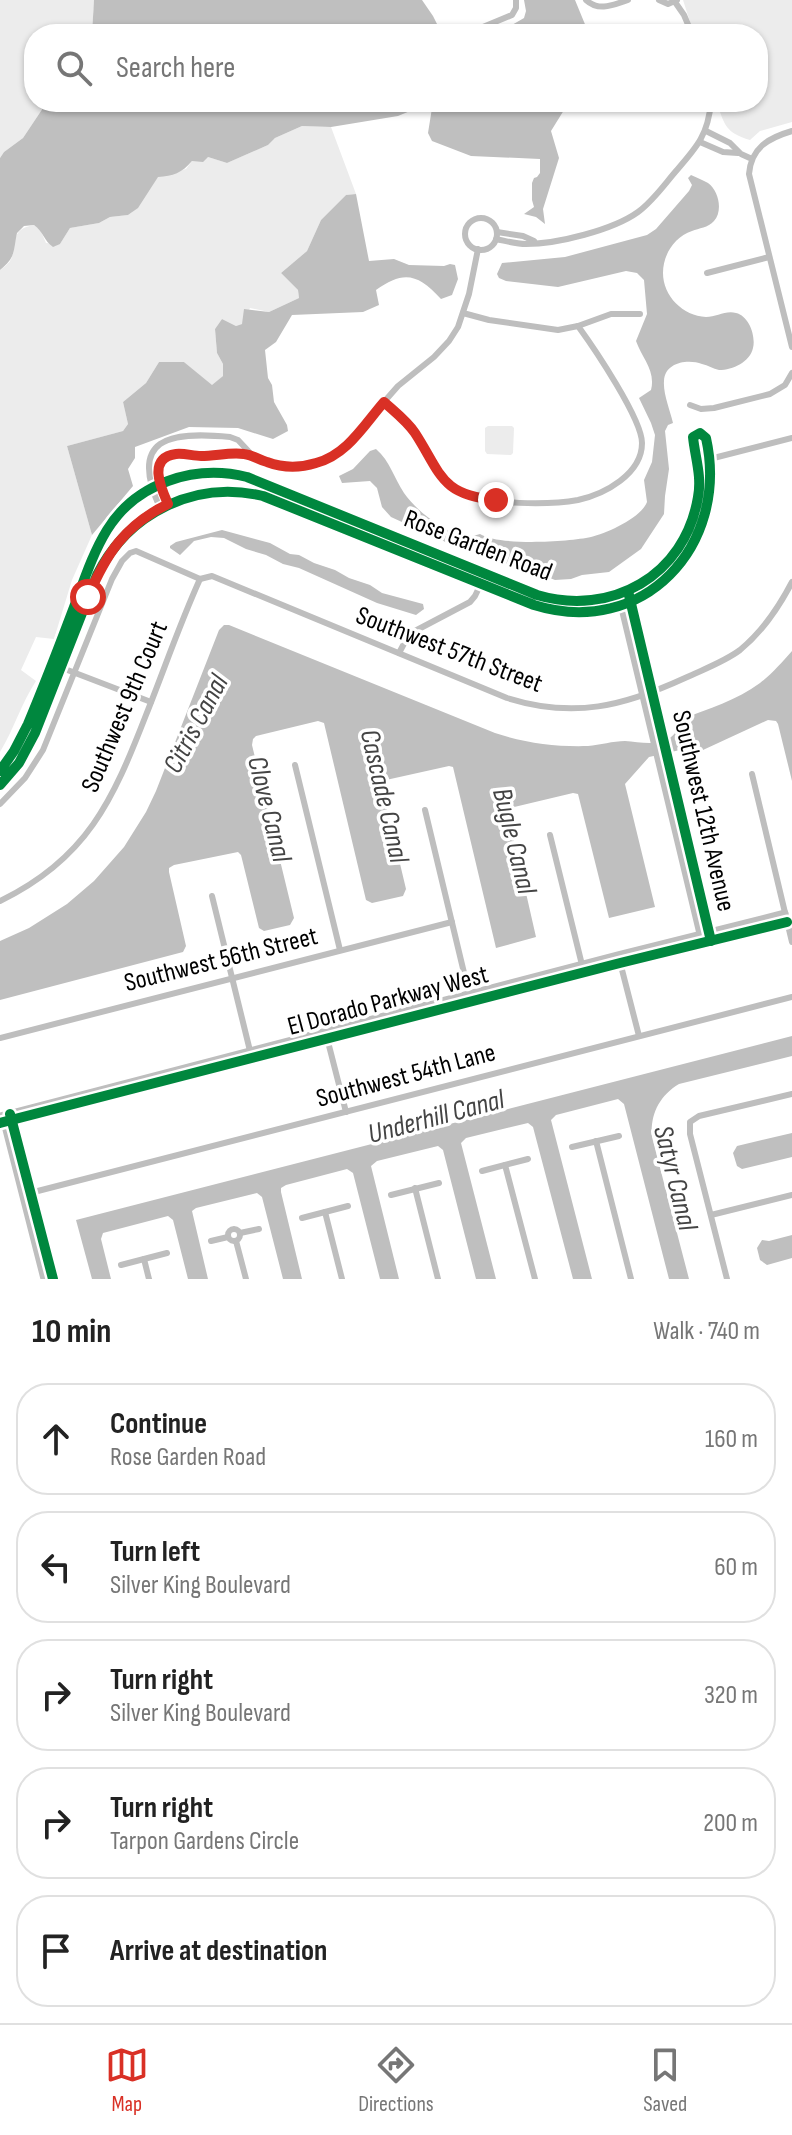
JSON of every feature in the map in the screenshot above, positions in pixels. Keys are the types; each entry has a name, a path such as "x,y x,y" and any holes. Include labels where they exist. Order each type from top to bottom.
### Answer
{"street":[{"path":"490,24 512,15 516,0"},
{"path":"586,0 592,6 602,7 628,0"},
{"path":"659,0 668,4 676,1 688,24"},
{"path":"496,236 524,244 552,242 629,218 648,203 700,142 710,112"},
{"path":"706,131 730,143 741,154"},
{"path":"792,131 768,140 757,150 752,159 750,180 792,347"},
{"path":"700,142 752,159"},
{"path":"485,218 493,223 496,236 489,247 478,249 470,246 465,238 465,229 471,221 485,218"},
{"path":"160,508 151,488 148,466 154,450 166,440 188,436 223,436 238,440 252,455 285,466 303,466 322,461 345,448 398,386 449,341 469,294 478,249"},
{"path":"707,273 769,257"},
{"path":"463,313 558,330 602,316 640,314"},
{"path":"384,402 415,433 436,471 449,485 464,493 479,499 529,503 579,499 599,492 629,475 636,465 642,443 637,421 578,326"},
{"path":"690,405 701,409 714,408 770,394 781,388 792,373"},
{"name":"Rose Garden Road","path":"0,771 24,734 105,532 123,509 159,484 204,472 247,477 537,595 559,601 591,601 628,591 643,582 660,569 685,538 698,496 698,462 693,437 703,433 706,438 711,481 708,506 692,547 649,591 621,604 593,610 557,610 534,605 263,496 240,491 211,492 168,504 135,525 108,556 97,575 27,749 0,785"},
{"path":"188,436 188,455"},
{"path":"223,436 224,454"},
{"path":"698,462 792,438"},
{"path":"154,450 164,459"},
{"path":"168,504 159,484 159,468 164,459 179,454 252,455"},
{"name":"Southwest 57th Street","path":"75,672 108,588 122,561 136,551 200,579 212,576 507,698 536,706 566,709 596,708 631,700 717,663 740,650 764,625 792,582"},
{"path":"399,653 413,632 470,602 485,575"},
{"name":"Southwest 9th Court","path":"0,901 49,871 78,844 118,786 200,579"},
{"name":"Southwest 12th Avenue","path":"628,591 668,757 706,938"},
{"name":"Southwest 12th Avenue","path":"619,594 658,759 706,938"},
{"path":"52,663 151,702"},
{"path":"0,804 25,778 43,750 75,672"},
{"path":"295,765 340,950"},
{"path":"752,774 792,942"},
{"path":"425,810 470,998"},
{"path":"550,835 583,969"},
{"path":"212,896 251,1055"},
{"name":"El Dorado Parkway West","path":"5,1118 786,918"},
{"name":"Southwest 56th Street","path":"0,1038 452,922"},
{"path":"619,959 639,1036"},
{"name":"Southwest 54th Lane","path":"26,1194 792,997"},
{"path":"326,1035 346,1112"},
{"path":"727,1279 690,1134 690,1122 699,1116 792,1094"},
{"path":"5,1118 53,1279"},
{"path":"572,1147 619,1136"},
{"path":"596,1141 631,1279"},
{"path":"482,1171 528,1159"},
{"path":"505,1165 535,1279"},
{"path":"391,1195 439,1183"},
{"path":"415,1188 438,1279"},
{"path":"26,1194 44,1279"},
{"path":"711,1215 792,1195"},
{"path":"302,1218 348,1206"},
{"path":"325,1212 342,1279"},
{"path":"211,1241 228,1237 232,1230 240,1233 259,1229"},
{"path":"236,1241 240,1233"},
{"path":"228,1237 236,1241"},
{"path":"236,1241 246,1279"},
{"path":"121,1265 167,1253"},
{"path":"144,1259 149,1279"}],"shaded area":[{"path":"0,0 94,0 93,24 24,24 24,112 40,112 23,138 0,158"},
{"path":"683,0 792,0 792,122 760,131 750,140 727,127 720,112 768,112 768,24 691,24"},
{"path":"302,126 331,127 356,194 346,195 321,220 307,251 281,273 298,290 299,298 269,312 250,308 242,324 236,326 222,319 215,329 223,376 212,386 184,362 159,362 146,383 123,402 128,424 123,431 67,446 92,535 72,580 54,639 36,637 21,670 36,681 0,752 0,270 13,255 17,234 34,225 40,229 46,243 60,244 70,228 128,215 136,209 158,176 186,169 192,161 208,157 227,163"},
{"path":"485,428 514,428 511,455 487,454"}],"water":[{"path":"94,0 422,0 437,24 93,24"},
{"path":"524,0 575,0 585,24 514,24 524,18"},
{"path":"40,112 408,112 331,127 302,126 227,163 208,157 203,162 192,161 177,173 158,177 138,208 128,215 70,228 60,244 53,247 34,225 24,226 17,233 11,258 0,270 0,158 23,138"},
{"path":"431,112 563,112 551,131 559,158 543,209 545,224 536,217 524,214 534,207 532,183 540,173 540,159 471,156 432,141 428,133"},
{"path":"691,175 706,182 715,191 717,217 712,223 680,238 667,253 663,273 666,289 682,309 698,316 710,317 728,312 741,315 750,327 754,343 745,361 730,369 719,370 684,362 673,366 665,375 665,391 673,423 665,431 669,469 664,514 641,549 609,572 555,580 522,567 495,561 478,553 472,545 452,545 391,517 382,507 377,488 370,481 342,483 339,476 353,469 370,451 376,449 416,507 440,526 466,538 480,534 517,542 580,539 598,535 638,514 647,502 644,480 652,462 655,435 639,398 651,390 652,383 650,371 636,341 647,314 644,280 637,273 626,271 558,287 506,281 497,274 502,263 565,257 647,235 689,191 692,185 688,178"},
{"path":"356,194 369,261 394,259 409,265 455,265 458,279 452,295 441,299 425,284 403,277 376,290 379,305 363,312 292,315 276,342 265,350 274,402 288,431 273,439 238,428 189,427 135,447 135,458 128,469 133,486 92,535 67,446 123,431 128,424 123,402 146,383 159,362 184,362 212,385 223,376 215,329 222,319 236,326 242,324 244,309 269,312 299,298 298,290 281,273 307,251 321,220 346,195"},
{"path":"222,530 270,543 370,585 382,593 423,604 424,609 416,615 377,603 224,538 194,541 180,555 170,548 176,542"},
{"path":"224,625 495,733 529,742 564,746 620,741 647,743 668,739 682,719 751,689 773,672 792,651 792,781 776,721 768,720 690,756 680,750 649,757 625,784 655,907 609,918 578,794 510,808 508,814 536,937 496,948 453,767 383,783 406,889 403,896 372,903 366,900 324,723 318,721 256,736 252,745 294,918 290,925 264,931 259,928 238,852 174,865 169,872 186,946 183,952 0,1000 0,941 29,928 67,904 94,881 124,847 156,791 219,630"},
{"path":"792,1036 792,1056 679,1084 666,1094 657,1107 652,1137 689,1279 669,1279 624,1104 618,1099 556,1115 551,1120 592,1279 573,1279 533,1127 528,1123 466,1138 461,1143 496,1279 476,1279 443,1150 438,1146 377,1161 371,1166 399,1279 380,1279 353,1173 347,1169 281,1188 302,1279 283,1279 262,1197 257,1193 192,1211 208,1279 188,1279 173,1220 168,1216 103,1233 101,1239 111,1279 92,1279 76,1220"},
{"path":"792,1133 792,1157 742,1169 737,1166 733,1153 737,1146"},
{"path":"792,1235 792,1258 767,1265 760,1260 757,1248 762,1240"}],"cycle path":[{"path":"0,771 28,724 101,540 119,514 150,489 168,481 207,473 247,477 537,595 565,600 592,600 640,584 661,569 678,549 690,525 698,497 699,474 693,437 700,433 706,438 710,478 705,514 691,547 670,575 643,596 610,608 574,612 534,605 263,496 238,492 213,493 189,497 166,506 127,534 97,575 35,733 19,763 0,785"},
{"path":"628,591 711,941"},
{"path":"0,1123 787,922"},
{"path":"10,1114 53,1279"}],"route":[{"path":"88,597 102,565 121,538 168,504 158,480 159,468 166,458 179,454 205,456 234,453 252,455 276,465 294,467 313,464 345,448 384,402 415,433 436,471 449,485 479,499 496,500"}],"water label":[{"name":"Citris Canal","path":"196,724"},
{"name":"Cascade Canal","path":"384,796"},
{"name":"Clove Canal","path":"269,809"},
{"name":"Bugle Canal","path":"514,841"},
{"name":"Underhill Canal","path":"436,1117"},
{"name":"Satyr Canal","path":"675,1178"}]}
